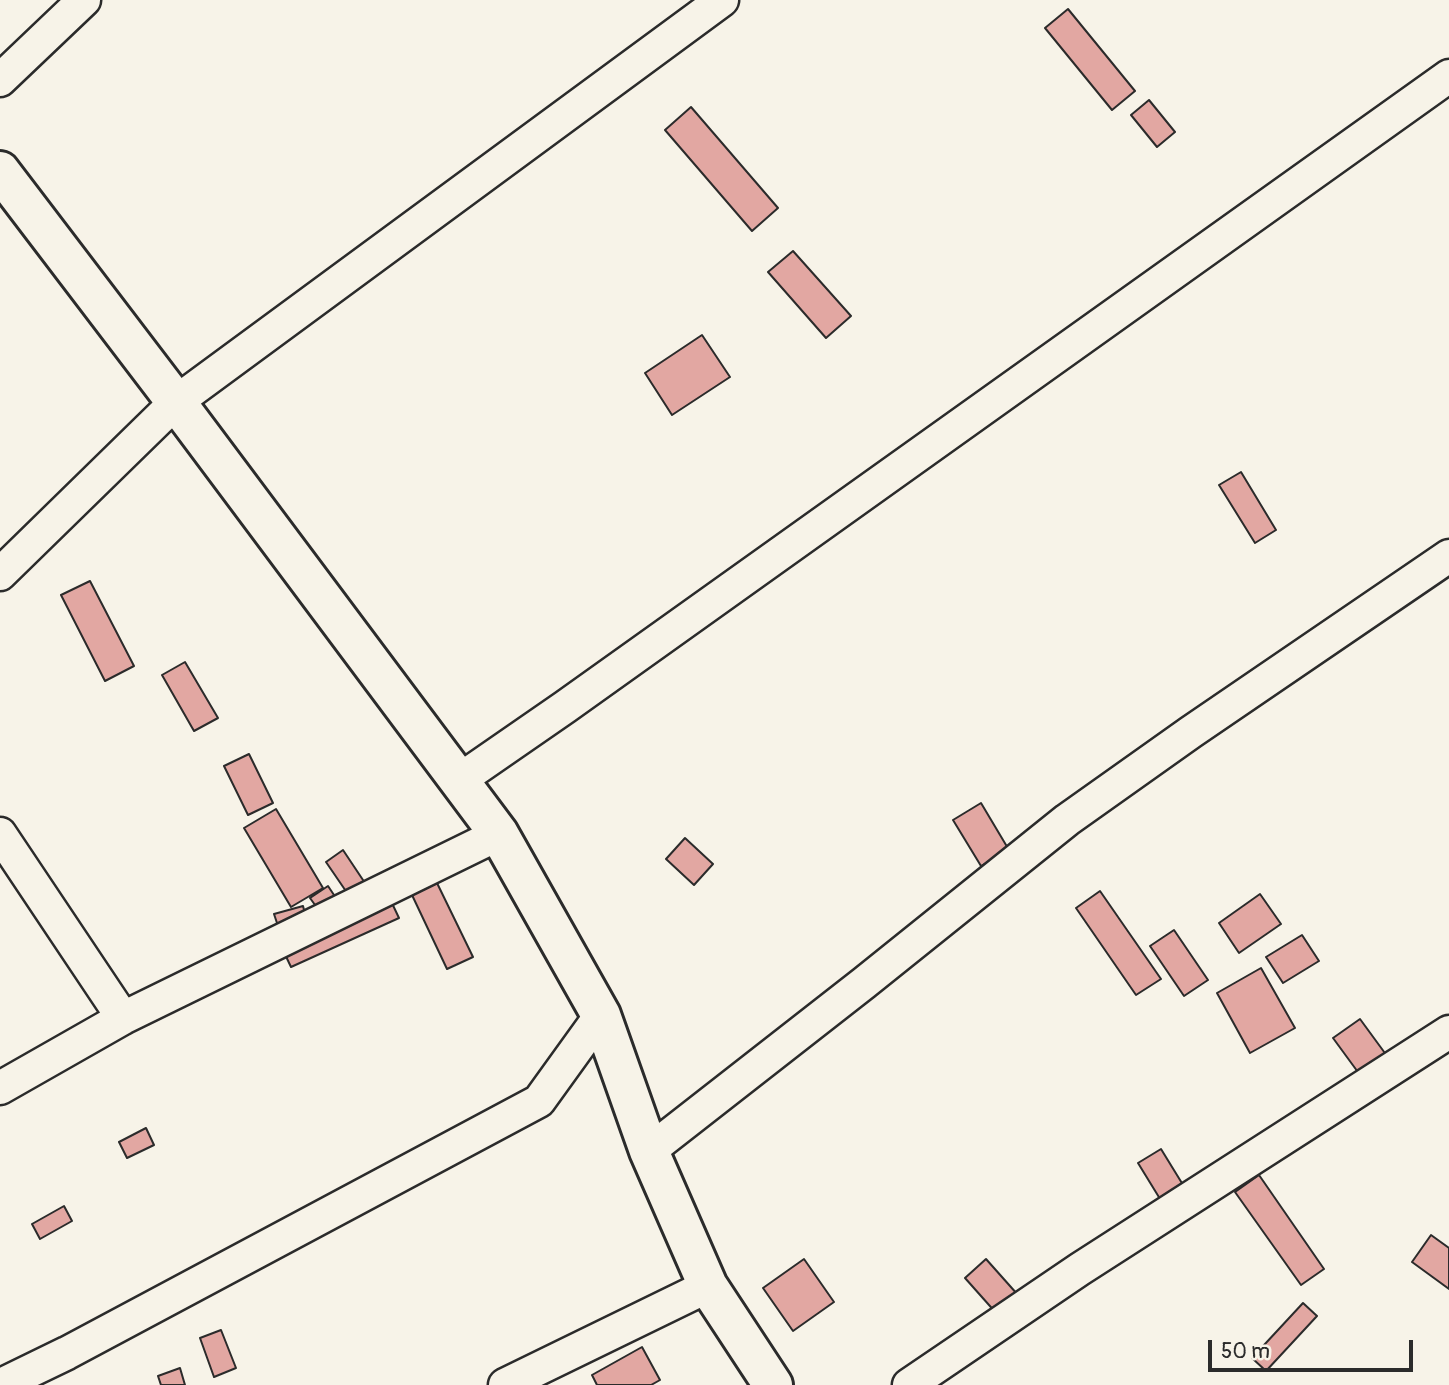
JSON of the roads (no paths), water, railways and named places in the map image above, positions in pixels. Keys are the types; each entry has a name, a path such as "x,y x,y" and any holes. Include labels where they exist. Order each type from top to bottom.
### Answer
{"street":[{"path":"0,80 85,0"},
{"path":"0,575 176,402 722,0"},
{"path":"458,781 1449,76"},
{"path":"0,171 499,834 601,1015 649,1151 708,1286 773,1385"},
{"path":"649,1151 864,984 1067,820 1449,556"},
{"path":"0,834 123,1018"},
{"path":"0,1088 123,1018 499,834"},
{"path":"1,1385 67,1353 539,1101 601,1015"},
{"path":"909,1385 1080,1269 1449,1032"},
{"path":"505,1385 708,1286"}]}
